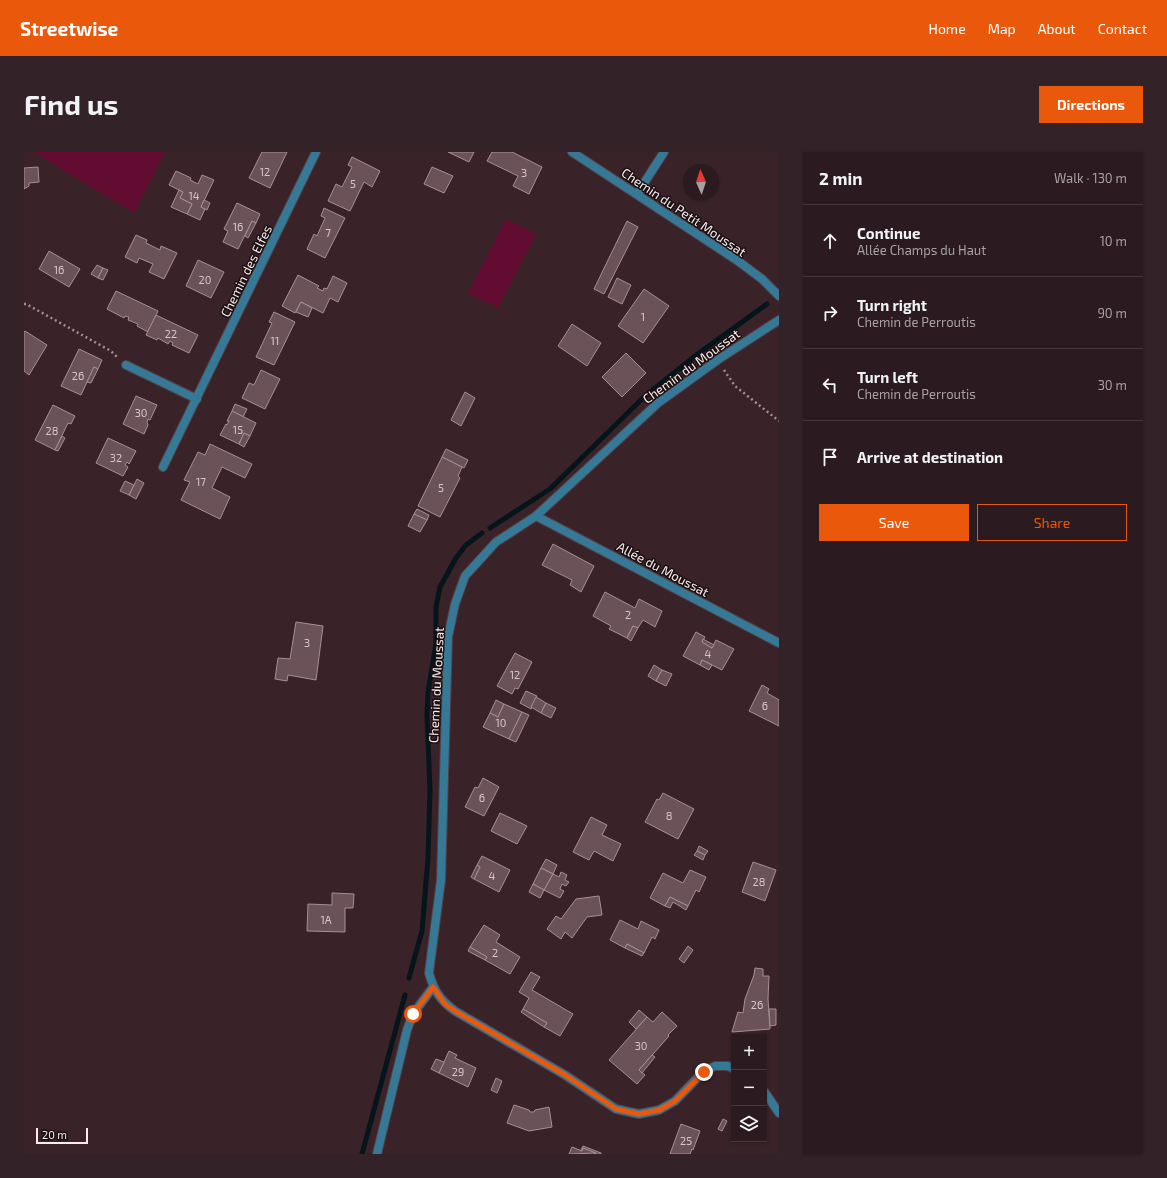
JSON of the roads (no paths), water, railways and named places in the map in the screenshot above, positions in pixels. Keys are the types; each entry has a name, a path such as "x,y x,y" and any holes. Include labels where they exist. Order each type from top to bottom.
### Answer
{"street":[{"name":"Chemin des Elfes","path":"163,467 316,152"},
{"name":"Chemin du Petit Moussat","path":"572,152 738,261 762,279 779,296"},
{"path":"637,194 664,152"},
{"name":"Chemin du Moussat","path":"433,987 429,973 441,880 448,636 455,604 465,576 496,542 536,516 658,403 719,359 779,320"},
{"path":"126,365 197,399"},
{"name":"Allée du Moussat","path":"536,516 779,643"},
{"path":"376,1154 407,1030 413,1014 433,987 445,1004 455,1011 565,1075 616,1109 639,1114 659,1110 675,1101 704,1072 715,1066 731,1067"},
{"path":"767,1095 779,1113"}],"waterway":[{"path":"490,528 550,489 645,396 699,353 767,304"},
{"path":"409,978 422,931 428,858 430,790 427,716 428,692 436,644 436,607 440,587 456,558 466,545 482,533"},
{"path":"362,1154 405,995"}]}
